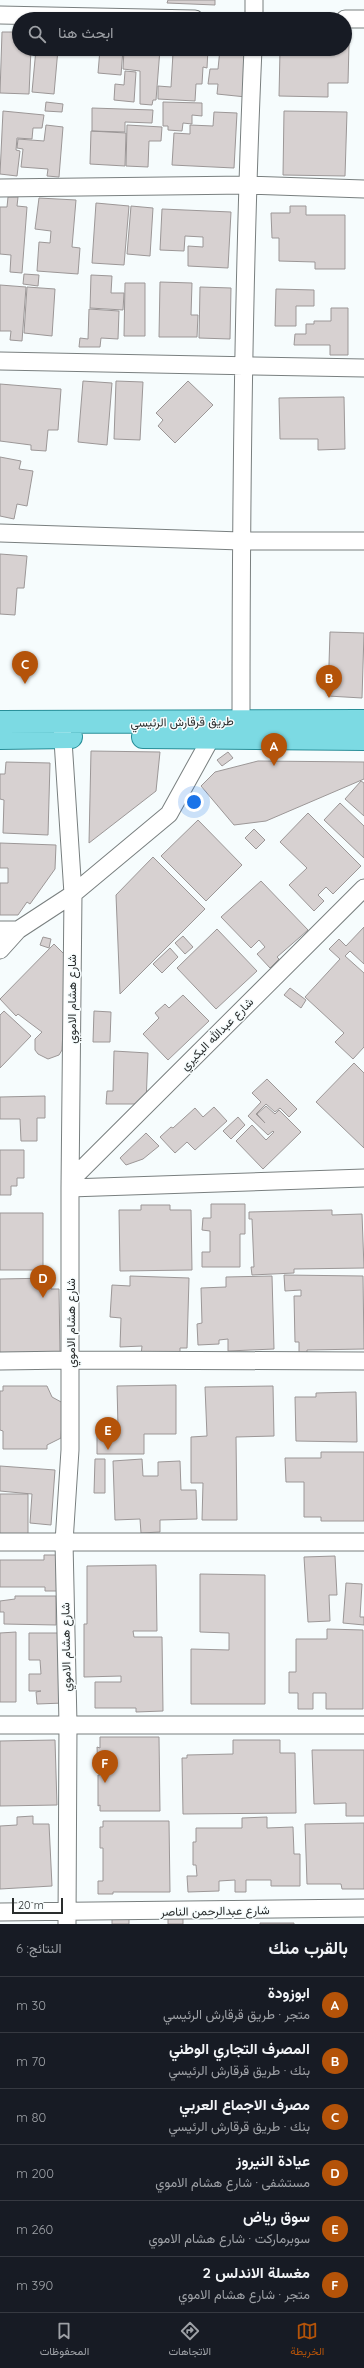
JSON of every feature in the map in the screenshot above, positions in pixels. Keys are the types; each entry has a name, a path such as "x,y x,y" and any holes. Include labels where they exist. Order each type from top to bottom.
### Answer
{"main road":[{"name":"طريق قرقارش الرئيسي","path":"0,738 62,730 241,721 364,721"},
{"name":"طريق قرقارش الرئيسي","path":"0,722 62,730 211,738 364,739"}],"street":[{"path":"254,0 254,12"},
{"path":"0,15 12,15"},
{"path":"352,20 364,19"},
{"path":"241,721 241,541 247,185 253,56"},
{"path":"0,188 247,185 364,189"},
{"path":"0,361 364,368"},
{"path":"0,533 241,541 364,541"},
{"name":"شارع هشام الاموي","path":"62,730 72,894 70,1185 72,1360 70,1450 64,1542 68,1724 67,1918"},
{"path":"0,950 18,930 72,894 169,814 211,738"},
{"name":"شارع عبدالله البكيري","path":"70,1185 364,888"},
{"path":"0,930 18,930"},
{"path":"70,1185 364,1178"},
{"path":"0,1362 72,1360 364,1361"},
{"path":"0,1542 364,1542"},
{"path":"0,1725 364,1725"},
{"name":"شارع عبدالرحمن الناصر","path":"0,1912 67,1918 364,1908"}],"building":[{"path":"168,0 215,0 215,5 167,3"},
{"path":"2,32 12,32 12,56 31,56 29,94 0,93"},
{"path":"35,56 57,56 54,94 32,92"},
{"path":"99,56 122,56 121,75 98,73"},
{"path":"124,56 159,56 156,100 153,100 152,105 140,104 140,71 123,69"},
{"path":"173,56 208,56 207,68 203,67 202,84 196,84 195,101 158,99 158,86 171,87"},
{"path":"219,56 250,56 246,97 217,94 218,84 208,84 210,69 218,69"},
{"path":"280,56 349,56 348,83 328,83 328,97 279,96"},
{"path":"125,71 136,72 134,102 114,100 115,84 124,85"},
{"path":"46,102 63,104 62,112 45,111"},
{"path":"163,102 202,103 202,116 192,115 192,124 183,123 182,131 168,130 168,126 163,126"},
{"path":"92,108 153,110 152,123 125,122 125,132 92,131"},
{"path":"3,111 44,115 42,128 33,128 32,139 17,138 16,150 20,151 17,176 0,174"},
{"path":"284,111 347,112 345,176 283,175"},
{"path":"214,112 237,113 234,168 172,165 174,133 190,134 190,125 213,126"},
{"path":"46,125 63,127 59,177 47,176 48,169 21,167 23,149 17,148 18,139 44,141"},
{"path":"127,125 162,127 161,141 149,141 148,167 126,166"},
{"path":"91,131 126,133 125,166 90,164"},
{"path":"8,197 18,197 17,206 27,207 22,273 10,272 11,255 0,254 0,207 7,207"},
{"path":"39,198 76,200 72,247 80,248 78,274 37,271 39,242 50,243 51,231 35,229"},
{"path":"96,203 129,206 124,265 92,263"},
{"path":"131,206 153,208 150,256 127,254"},
{"path":"290,206 306,206 306,215 345,215 345,269 315,269 315,262 279,261 279,238 272,238 271,213 290,213"},
{"path":"162,209 231,212 228,268 188,266 188,246 203,247 203,237 185,236 184,251 160,250"},
{"path":"24,274 39,275 38,286 23,284"},
{"path":"91,275 112,276 111,293 124,293 123,310 90,308"},
{"path":"160,282 192,283 191,315 198,315 197,337 159,337"},
{"path":"125,283 145,283 145,336 124,336"},
{"path":"0,285 26,287 22,341 10,340 11,331 0,331"},
{"path":"27,287 55,289 52,336 24,333"},
{"path":"200,287 231,288 230,339 199,338"},
{"path":"276,289 314,290 314,306 296,306 296,326 275,326"},
{"path":"331,308 348,308 348,355 330,355 330,345 294,345 295,334 306,334 306,324 314,324 314,321 331,321"},
{"path":"89,309 119,311 118,339 101,338 100,347 79,347 80,338 88,339"},
{"path":"83,381 112,383 107,445 78,442"},
{"path":"116,381 143,382 140,440 114,439"},
{"path":"188,381 213,405 175,443 158,426 163,420 156,413"},
{"path":"0,384 61,389 58,430 48,430 46,451 31,450 31,445 0,441"},
{"path":"344,397 345,449 318,450 318,439 280,439 279,398"},
{"path":"0,457 21,461 19,469 33,471 27,506 17,504 14,519 0,516"},
{"path":"0,554 27,556 24,588 17,588 15,615 0,614"},
{"path":"330,632 364,633 362,698 328,696"},
{"path":"91,751 160,752 156,791 89,843"},
{"path":"228,752 233,758 222,766 217,760"},
{"path":"258,761 364,762 364,779 266,821 234,825 201,786 215,772"},
{"path":"6,762 50,763 48,835 3,833 4,800 0,799 0,774 5,774"},
{"path":"361,781 364,783 364,816 345,799"},
{"path":"340,803 364,826 364,858 324,820"},
{"path":"308,813 361,866 333,894 326,887 318,895 324,901 314,911 289,885 307,868 280,842"},
{"path":"198,820 242,865 206,901 161,856"},
{"path":"254,829 265,840 256,849 245,838"},
{"path":"0,843 56,845 55,869 30,904 27,902 18,915 0,915 0,883 8,883 8,868 0,868"},
{"path":"153,857 205,909 120,994 116,895"},
{"path":"261,881 308,930 277,957 279,959 270,968 257,954 265,947 259,940 251,948 221,917"},
{"path":"364,927 364,964 350,951 345,956 364,973 364,1047 353,1059 335,1042 344,1033 305,997 340,959 329,949 339,939 346,946"},
{"path":"217,929 257,971 216,1009 177,968"},
{"path":"183,936 193,947 185,954 175,943"},
{"path":"43,937 51,939 49,948 40,945"},
{"path":"54,944 71,961 66,966 62,1050 59,1055 48,1059 38,1054 35,1050 35,1039 42,1032 18,1014 16,1016 0,999"},
{"path":"170,948 178,957 162,973 153,964"},
{"path":"290,988 306,1000 301,1008 284,995"},
{"path":"183,995 209,1021 168,1060 143,1034 159,1018 155,1013 165,1004 169,1008"},
{"path":"4,1011 31,1036 0,1068 0,1015"},
{"path":"94,1011 111,1012 110,1042 93,1042"},
{"path":"114,1051 148,1053 146,1104 106,1104 107,1091 113,1091"},
{"path":"354,1063 364,1073 364,1148 316,1102"},
{"path":"267,1079 297,1109 289,1117 280,1108 275,1112 266,1104 256,1114 265,1123 257,1114 266,1106 275,1114 279,1110 301,1132 263,1169 236,1141 252,1125 266,1140 274,1132 273,1131 268,1135 248,1116 261,1102 252,1093"},
{"path":"45,1096 45,1118 37,1118 37,1141 21,1141 20,1119 0,1119 0,1097"},
{"path":"214,1107 227,1121 195,1150 187,1142 175,1153 160,1137 171,1127 173,1128 195,1108 203,1117"},
{"path":"238,1117 245,1125 231,1139 223,1131"},
{"path":"146,1133 159,1146 143,1159 126,1165 120,1158"},
{"path":"0,1150 24,1150 24,1178 17,1178 17,1186 11,1186 11,1195 0,1195"},
{"path":"211,1204 245,1204 245,1234 240,1234 240,1267 202,1267 202,1252 210,1252 210,1231 202,1230 203,1218 211,1218"},
{"path":"141,1205 170,1205 170,1210 191,1210 192,1270 120,1271 119,1210 141,1210"},
{"path":"332,1210 332,1215 362,1214 364,1268 294,1269 294,1273 252,1275 251,1267 254,1267 252,1219 249,1219 249,1212"},
{"path":"0,1213 43,1213 43,1270 0,1270"},
{"path":"284,1275 363,1276 364,1349 307,1350 307,1354 299,1354 299,1342 295,1342 294,1296 301,1296 301,1290 285,1291"},
{"path":"130,1276 189,1278 187,1348 180,1348 180,1357 141,1356 142,1346 120,1347 121,1318 110,1317 112,1285 130,1286"},
{"path":"272,1276 274,1349 228,1351 228,1339 219,1340 219,1344 198,1345 197,1324 202,1323 201,1288 226,1287 226,1277"},
{"path":"51,1278 51,1289 59,1289 60,1355 0,1355 0,1279"},
{"path":"176,1385 176,1434 144,1434 144,1454 97,1454 97,1428 118,1427 117,1386"},
{"path":"3,1386 47,1386 52,1397 63,1403 61,1438 47,1445 47,1449 3,1449 3,1431 0,1430 0,1391 3,1391"},
{"path":"273,1386 274,1436 236,1437 237,1520 202,1520 203,1483 191,1483 191,1437 207,1436 205,1387"},
{"path":"356,1392 357,1442 296,1441 295,1397 316,1397 316,1393"},
{"path":"321,1452 364,1452 364,1521 321,1521 321,1517 304,1517 304,1482 286,1482 285,1458 321,1458"},
{"path":"95,1459 105,1459 105,1493 94,1493"},
{"path":"142,1459 143,1476 158,1476 158,1462 180,1461 181,1490 196,1490 197,1519 160,1520 160,1532 141,1533 140,1519 115,1520 113,1461"},
{"path":"0,1466 55,1470 51,1525 30,1523 32,1494 0,1491"},
{"path":"0,1494 28,1494 28,1536 0,1536"},
{"path":"44,1555 63,1555 63,1591 45,1591 45,1587 0,1587 0,1560 44,1560"},
{"path":"335,1556 337,1595 329,1595 330,1621 308,1622 304,1557"},
{"path":"156,1565 157,1631 133,1631 134,1637 162,1637 163,1711 136,1712 136,1708 95,1708 95,1682 121,1682 121,1676 84,1677 84,1624 87,1624 87,1566"},
{"path":"200,1574 265,1575 265,1704 191,1704 191,1649 229,1650 229,1633 200,1632"},
{"path":"346,1583 362,1584 360,1617 364,1617 364,1625 343,1623"},
{"path":"15,1596 56,1596 56,1625 4,1624 4,1612 0,1612 0,1601 15,1599"},
{"path":"327,1629 363,1630 363,1709 326,1709 326,1693 313,1693 313,1709 298,1709 298,1693 289,1693 289,1672 296,1672 296,1639 327,1639"},
{"path":"16,1632 16,1702 0,1702 0,1633"},
{"path":"29,1633 64,1633 64,1703 37,1704 36,1692 41,1691 29,1691 29,1674 41,1674 40,1660 29,1660"},
{"path":"100,1737 159,1737 160,1811 100,1811 100,1805 98,1806 98,1775 100,1775 100,1771 98,1771 97,1747 100,1748"},
{"path":"55,1740 57,1805 0,1806 0,1741"},
{"path":"233,1740 280,1740 280,1753 295,1753 296,1813 183,1814 182,1758 187,1758 187,1755 233,1754"},
{"path":"312,1750 364,1750 364,1816 346,1816 346,1803 314,1804"},
{"path":"33,1816 33,1824 49,1824 52,1886 0,1889 0,1826 17,1825 17,1817"},
{"path":"267,1817 267,1828 293,1827 294,1854 300,1854 300,1886 271,1886 271,1880 246,1880 246,1892 235,1892 235,1880 219,1881 219,1891 188,1892 187,1876 197,1876 196,1865 193,1865 193,1842 196,1842 196,1828 242,1828 242,1818"},
{"path":"103,1821 169,1821 170,1892 113,1892 113,1894 98,1894 98,1881 103,1881 103,1848 100,1848 100,1827 103,1827"},
{"path":"364,1823 364,1889 342,1889 341,1884 307,1884 305,1824"},
{"path":"112,1918 129,1918 129,1924 112,1924"},
{"path":"168,1918 183,1918 183,1924 168,1924"},
{"path":"294,1923 294,1924 260,1924"}],"place":[{"name":"مصرف الاجماع العربي","path":"25,684"},
{"name":"المصرف التجاري الوطني","path":"329,698"},
{"name":"ابوزودة","path":"274,766"},
{"name":"عيادة النيروز","path":"43,1298"},
{"name":"سوق رياض","path":"108,1450"},
{"name":"مغسلة الاندلس 2","path":"105,1783"}]}
